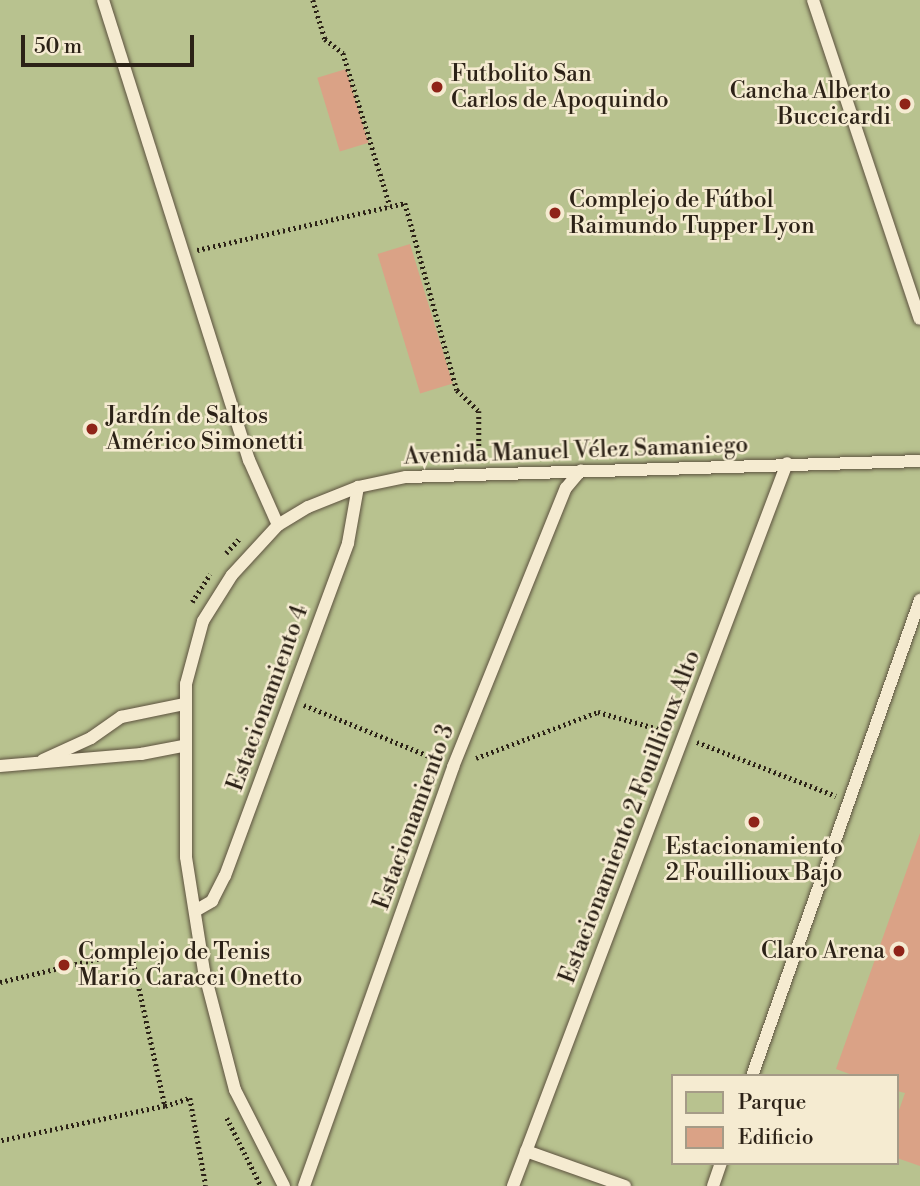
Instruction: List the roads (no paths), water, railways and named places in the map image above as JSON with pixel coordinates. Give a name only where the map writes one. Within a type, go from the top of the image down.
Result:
[{"type":"lane","points":[[103,0],[248,460],[278,525]]},
{"type":"lane","points":[[813,0],[920,319]]},
{"type":"lane","name":"Avenida Manuel Vélez Samaniego","points":[[284,1186],[235,1090],[204,971],[186,857],[184,704],[203,621],[232,575],[278,525],[308,507],[358,487],[405,477],[787,463],[920,461]]},
{"type":"lane","name":"Estacionamiento 2 Fouillioux Alto","points":[[513,1186],[787,463]]},
{"type":"lane","name":"Estacionamiento 3","points":[[304,1186],[453,767],[566,488],[580,470]]},
{"type":"lane","name":"Estacionamiento 4","points":[[195,911],[212,901],[220,890],[348,543],[358,487]]},
{"type":"lane","points":[[753,1074],[920,600]]},
{"type":"lane","points":[[30,765],[91,738],[121,717],[184,704]]},
{"type":"lane","points":[[0,766],[30,765],[183,746]]},
{"type":"lane","points":[[526,1151],[625,1186]]},
{"type":"lane","points":[[713,1186],[721,1165]]},
{"type":"place","name":"Futbolito San Carlos de Apoquindo","points":[[437,87]]},
{"type":"place","name":"Cancha Alberto Buccicardi","points":[[905,104]]},
{"type":"place","name":"Complejo de Fútbol Raimundo Tupper Lyon","points":[[555,213]]},
{"type":"place","name":"Jardín de Saltos Américo Simonetti","points":[[92,429]]},
{"type":"place","name":"Estacionamiento 2 Fouillioux Bajo","points":[[754,822]]},
{"type":"place","name":"Claro Arena","points":[[899,951]]},
{"type":"place","name":"Complejo de Tenis Mario Caracci Onetto","points":[[64,965]]}]
